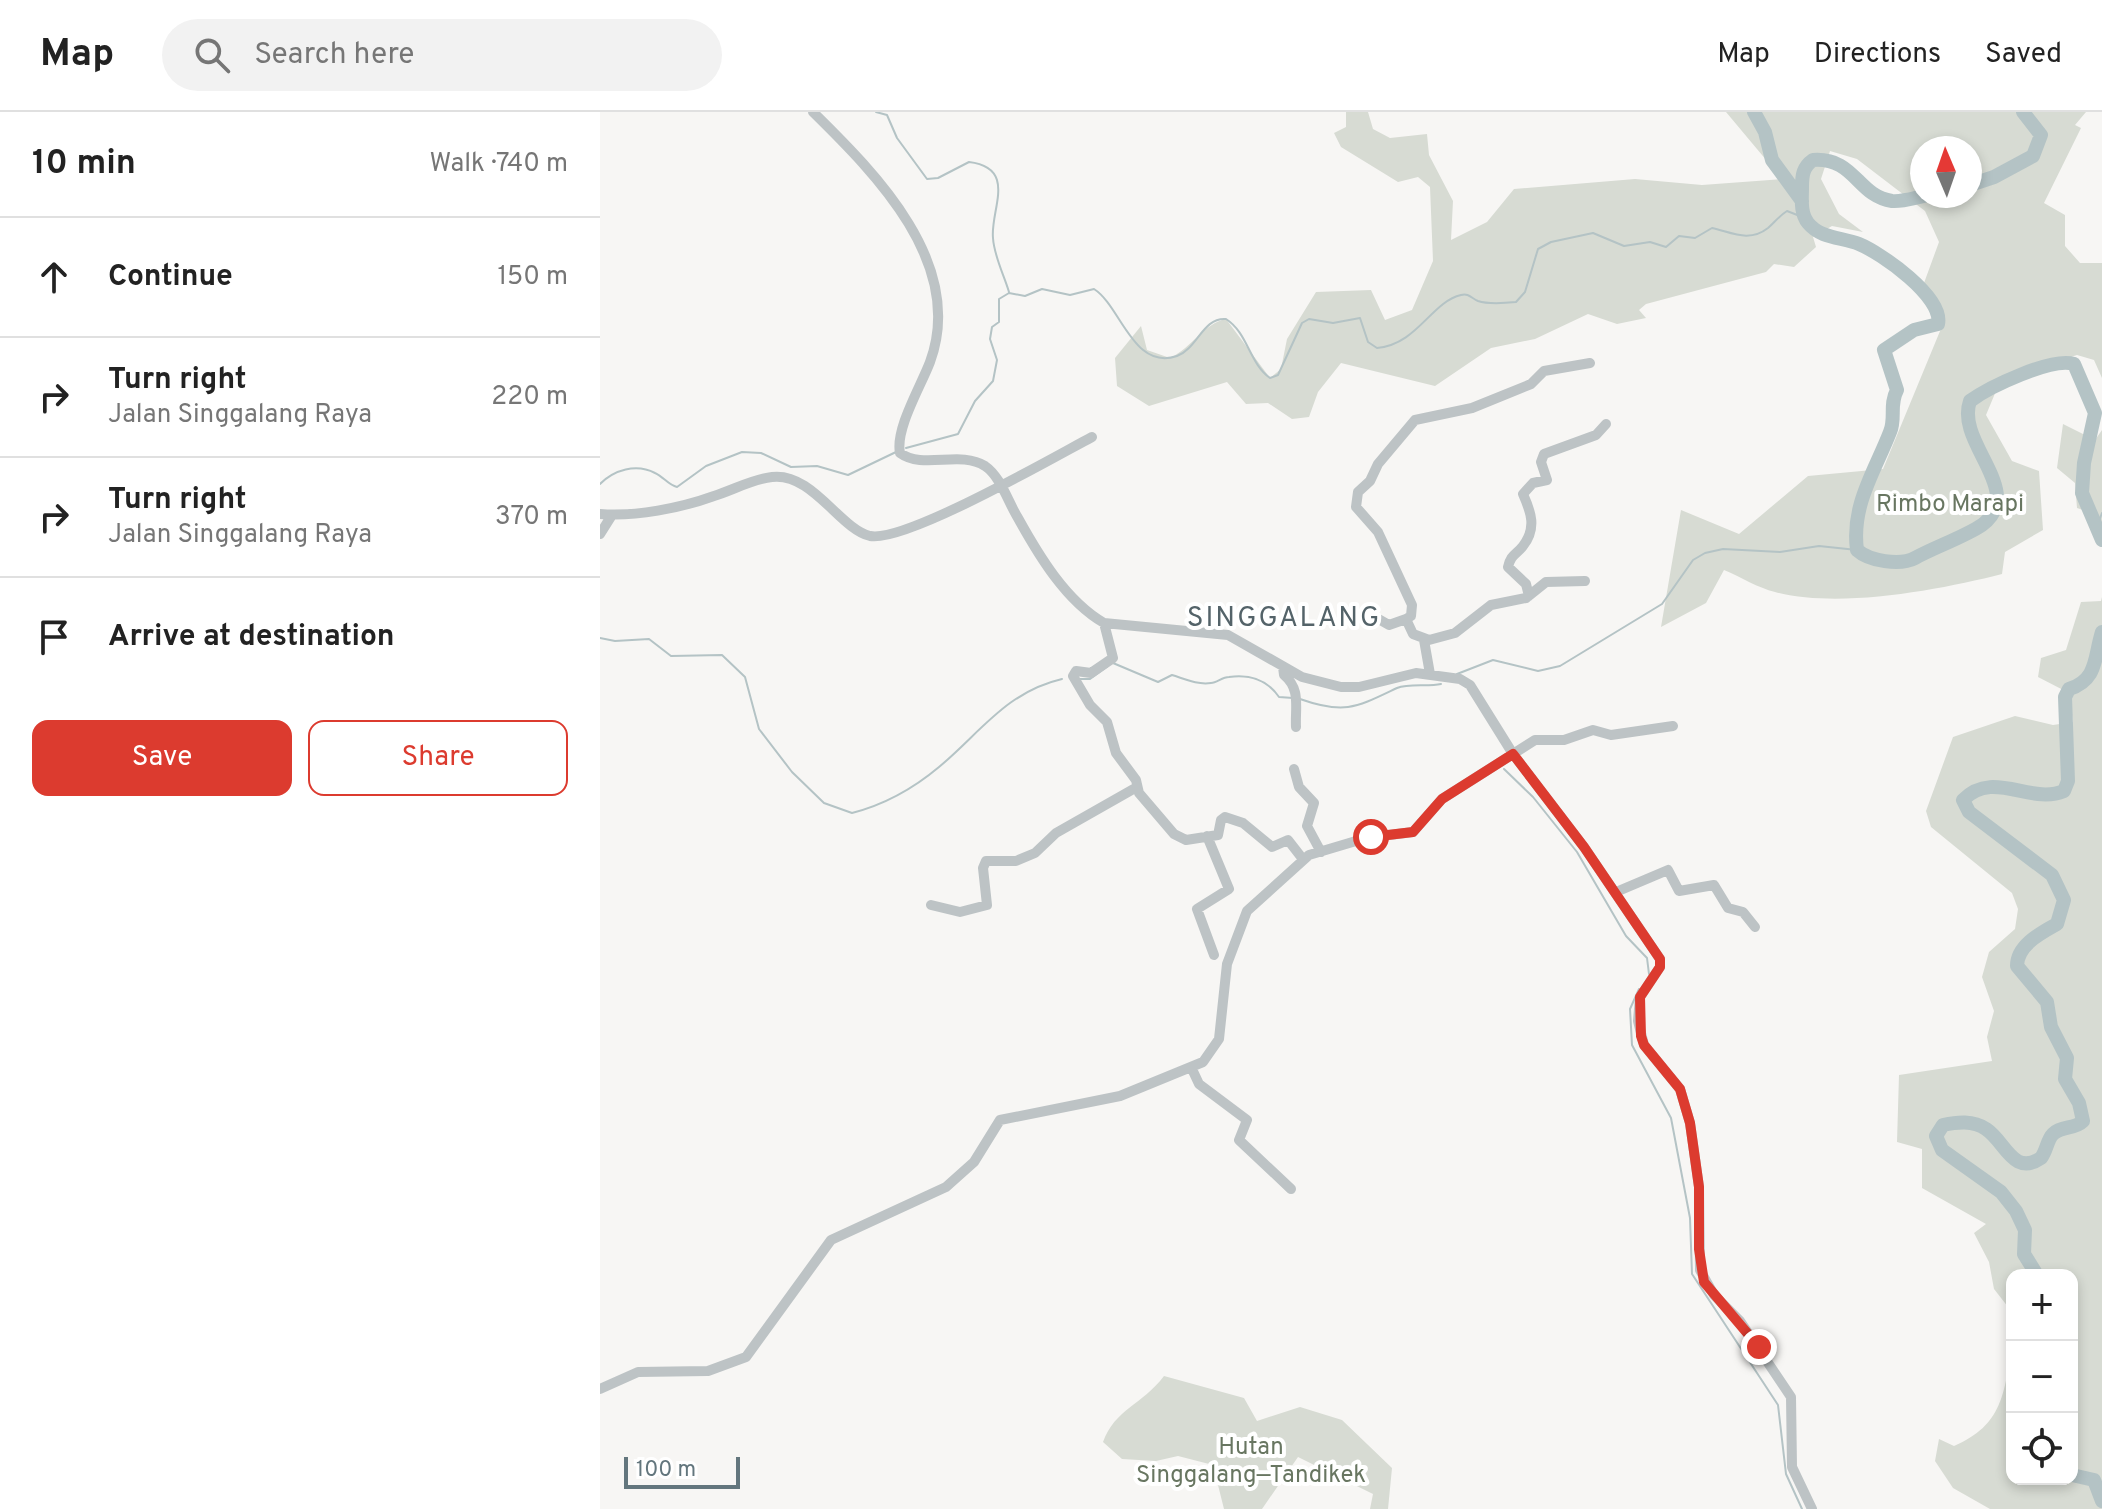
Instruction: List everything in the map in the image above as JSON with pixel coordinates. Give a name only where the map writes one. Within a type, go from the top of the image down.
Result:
[{"type":"street","points":[[813,112],[854,154],[902,212],[924,254],[933,283],[939,322],[937,343],[900,436],[900,453],[910,459],[974,462],[984,466],[1000,485],[1046,562],[1077,602],[1104,623],[1228,635],[1283,667],[1318,682],[1341,687],[1359,687],[1402,674],[1430,674],[1460,679],[1476,690],[1513,754],[1616,892],[1660,959],[1660,967],[1640,997],[1638,1021],[1644,1045],[1680,1089],[1690,1123],[1699,1187],[1700,1270],[1714,1295],[1740,1321],[1791,1397],[1792,1467],[1812,1509]]},
{"type":"street","points":[[1368,613],[1389,625],[1411,616],[1412,605],[1378,532],[1356,507],[1355,498],[1361,487],[1370,481],[1378,464],[1415,420],[1472,408],[1531,384],[1544,371],[1590,363]]},
{"type":"street","points":[[1529,596],[1526,584],[1508,567],[1511,555],[1523,547],[1531,528],[1532,512],[1524,492],[1533,483],[1547,480],[1541,462],[1544,454],[1596,435],[1606,424]]},
{"type":"street","points":[[600,514],[612,515],[697,501],[776,476],[802,485],[861,532],[880,536],[954,511],[1092,437]]},
{"type":"street","points":[[600,534],[612,515]]},
{"type":"street","points":[[1406,619],[1413,634],[1424,640],[1462,631],[1491,605],[1529,596],[1546,582],[1585,581]]},
{"type":"street","points":[[1104,623],[1113,658],[1091,673],[1076,671],[1073,676],[1090,705],[1107,722],[1116,753],[1136,780],[1137,787],[1174,834],[1184,840],[1218,835],[1221,820],[1225,817],[1243,823],[1271,847],[1288,840],[1302,858]]},
{"type":"street","points":[[1424,640],[1430,674]]},
{"type":"street","points":[[1283,667],[1284,675],[1294,683],[1298,702],[1296,727]]},
{"type":"street","points":[[600,1389],[638,1372],[708,1371],[746,1357],[831,1240],[946,1187],[974,1162],[1000,1120],[1120,1096],[1192,1069],[1210,1055],[1219,1039],[1227,964],[1244,916],[1302,858],[1371,837],[1413,832],[1442,799],[1538,739],[1564,740],[1593,730],[1611,735],[1673,726]]},
{"type":"street","points":[[1294,769],[1299,788],[1314,803],[1307,826],[1321,852]]},
{"type":"street","points":[[931,905],[960,912],[987,905],[985,863],[1016,861],[1035,853],[1056,833],[1137,787]]},
{"type":"street","points":[[1207,836],[1229,889],[1197,909],[1214,955]]},
{"type":"street","points":[[1616,892],[1668,870],[1679,891],[1714,885],[1728,908],[1743,912],[1755,927]]},
{"type":"street","points":[[1192,1069],[1199,1084],[1247,1120],[1239,1140],[1291,1189]]},
{"type":"green space","name":"Rimbo Marapi","points":[[1346,112],[1368,112],[1373,129],[1390,138],[1427,134],[1429,155],[1453,201],[1451,240],[1487,222],[1514,189],[1635,179],[1702,185],[1782,179],[1726,112],[2086,112],[2075,125],[2081,128],[2044,203],[2065,215],[2065,246],[2080,263],[2102,263],[2102,378],[2094,360],[2077,355],[2001,379],[1986,415],[2012,461],[2039,471],[2043,530],[2005,552],[2002,574],[1889,595],[1829,599],[1801,597],[1769,590],[1724,570],[1706,603],[1661,627],[1681,510],[1739,534],[1808,476],[1883,469],[1945,319],[1924,283],[1939,242],[1921,208],[1982,208],[1982,136],[1910,136],[1910,200],[1857,159],[1830,151],[1821,179],[1839,214],[1863,232],[1832,226],[1813,237],[1816,247],[1794,267],[1774,264],[1766,272],[1646,304],[1639,310],[1646,318],[1617,324],[1588,314],[1535,339],[1491,348],[1435,386],[1341,363],[1318,392],[1309,417],[1292,419],[1268,403],[1246,404],[1227,382],[1149,406],[1117,386],[1115,358],[1141,326],[1147,350],[1170,358],[1211,325],[1226,319],[1270,378],[1281,369],[1287,339],[1316,292],[1371,290],[1385,320],[1412,310],[1433,261],[1430,187],[1418,177],[1398,182],[1341,147],[1334,133],[1346,127]]},
{"type":"green space","name":"Rimbo Marapi","points":[[2063,424],[2095,440],[2102,430],[2102,524],[2098,515],[2077,508],[2075,483],[2057,468]]},
{"type":"green space","points":[[2102,597],[2102,1509],[1990,1509],[1953,1488],[1935,1461],[1939,1439],[1954,1446],[1970,1438],[1992,1418],[2006,1378],[2006,1485],[2078,1485],[2078,1269],[2006,1269],[2006,1304],[1994,1289],[1989,1262],[1974,1233],[1986,1224],[1922,1188],[1922,1149],[1897,1142],[1899,1075],[1992,1061],[1987,1037],[1994,1011],[1982,977],[1989,952],[2015,929],[2018,909],[2012,893],[1931,827],[1926,811],[1953,737],[2015,716],[2053,725],[2073,722],[2069,693],[2038,677],[2041,658],[2066,650],[2081,602],[2101,601]]},
{"type":"green space","name":"Hutan Singgalang—Tandikek","points":[[1164,1376],[1244,1398],[1257,1421],[1300,1407],[1342,1420],[1392,1468],[1388,1509],[1370,1509],[1373,1494],[1298,1457],[1262,1509],[1224,1509],[1213,1465],[1178,1456],[1156,1461],[1122,1459],[1103,1442],[1108,1431]]},
{"type":"waterway","points":[[876,112],[887,115],[897,138],[927,179],[938,178],[969,162],[993,172],[998,192],[994,245],[1009,292]]},
{"type":"waterway","points":[[1754,112],[1765,132],[1772,160],[1802,201]]},
{"type":"waterway","points":[[1982,181],[2033,156],[2041,135],[2023,112]]},
{"type":"waterway","points":[[1910,199],[1892,201],[1880,198],[1847,170],[1827,161],[1813,160],[1803,175],[1802,206],[1808,223],[1819,232],[1859,244],[1881,256],[1921,289],[1937,313],[1938,324],[1914,330],[1884,350],[1897,390],[1893,401],[1892,427],[1861,503],[1857,550],[1877,559],[1893,562],[1909,560],[1982,525],[1994,512],[1997,497],[1994,482],[1972,433],[1968,417],[1970,401],[2021,375],[2064,363],[2074,364],[2095,413],[2084,463],[2082,493],[2102,540]]},
{"type":"waterway","points":[[906,448],[958,434],[975,401],[993,381],[997,360],[990,339],[992,327],[999,322],[999,299],[1009,293],[1025,296],[1042,289],[1070,295],[1094,289],[1104,297],[1139,346],[1149,354],[1162,358],[1184,352],[1211,323],[1226,319],[1239,332],[1257,364],[1270,378],[1278,375],[1302,323],[1309,319],[1333,323],[1360,318],[1368,342],[1377,348],[1403,339],[1450,299],[1461,295],[1486,303],[1516,302],[1525,292],[1538,249],[1551,242],[1593,233],[1624,246],[1650,242],[1666,247],[1679,236],[1695,238],[1712,228],[1754,235],[1768,228],[1787,211],[1805,218]]},
{"type":"waterway","points":[[600,484],[612,475],[633,468],[655,473],[677,487],[706,466],[742,452],[761,453],[791,467],[817,466],[848,475],[896,452]]},
{"type":"waterway","points":[[2096,529],[2102,513]]},
{"type":"waterway","points":[[1457,674],[1493,660],[1538,671],[1560,666],[1662,604],[1693,560],[1705,553],[1723,549],[1780,552],[1819,546],[1857,550]]},
{"type":"waterway","points":[[2033,1269],[2024,1254],[2025,1230],[2016,1211],[2001,1192],[1942,1150],[1936,1136],[1943,1125],[1976,1124],[1993,1134],[2016,1160],[2031,1163],[2041,1158],[2053,1134],[2083,1121],[2079,1103],[2065,1079],[2067,1058],[2051,1027],[2047,1002],[2017,966],[2025,946],[2057,924],[2064,900],[2052,875],[1969,812],[1963,800],[1987,787],[2038,794],[2064,791],[2068,781],[2065,697],[2069,689],[2090,674],[2102,632]]},
{"type":"waterway","points":[[600,638],[615,641],[649,639],[671,656],[722,655],[745,677],[759,729],[792,772],[824,803],[852,813],[909,789],[939,767],[1009,704],[1025,693],[1062,679]]},
{"type":"waterway","points":[[1113,663],[1158,682],[1172,675],[1206,683],[1226,677],[1252,678],[1270,687],[1279,697],[1293,698]]},
{"type":"waterway","points":[[1079,679],[1090,679],[1108,666]]},
{"type":"waterway","points":[[1300,699],[1329,707],[1350,707],[1402,687],[1441,684]]},
{"type":"waterway","points":[[1504,769],[1533,797],[1577,852],[1626,936],[1647,958],[1649,974]]},
{"type":"waterway","points":[[1639,989],[1630,1009],[1632,1045],[1671,1118],[1690,1218],[1692,1274],[1778,1405],[1786,1474],[1802,1509]]},
{"type":"waterway","points":[[2078,1476],[2094,1480],[2102,1501]]},
{"type":"district","name":"SINGGALANG","points":[[1284,616]]},
{"type":"route","points":[[1371,837],[1402,836],[1413,832],[1438,802],[1513,754],[1540,788],[1616,892],[1660,959],[1660,967],[1640,997],[1638,1021],[1644,1045],[1680,1089],[1690,1123],[1699,1187],[1700,1270],[1704,1282],[1759,1347]]}]
